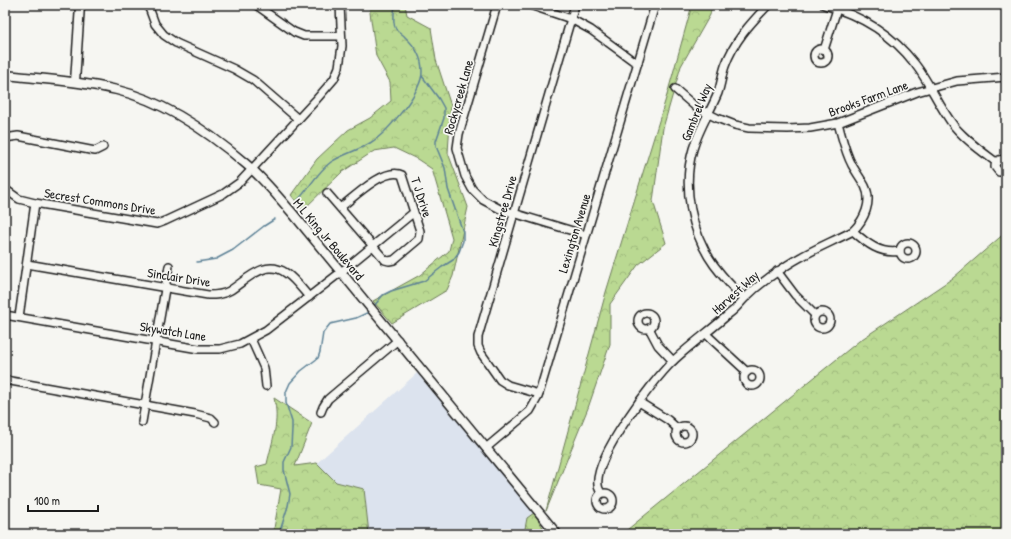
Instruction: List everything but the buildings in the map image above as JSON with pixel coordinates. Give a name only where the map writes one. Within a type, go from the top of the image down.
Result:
[{"type":"main road","points":[[75,82],[80,5]]},
{"type":"main road","name":"M L King Jr Boulevard","points":[[5,75],[75,82],[118,90],[140,98],[162,107],[206,133],[252,169],[272,190],[398,340],[557,534]]},
{"type":"street","points":[[148,5],[155,24],[164,35],[176,43],[227,66],[253,80],[298,119]]},
{"type":"street","points":[[256,5],[294,32],[304,36],[341,36]]},
{"type":"street","name":"Secrest Commons Drive","points":[[5,189],[19,199],[35,203],[157,224],[165,222],[223,194],[240,182],[334,79],[339,67],[342,46],[340,5]]},
{"type":"street","name":"Rockycreek Lane","points":[[497,5],[459,134],[457,148],[465,176],[472,189],[483,200],[500,209],[586,235]]},
{"type":"street","points":[[530,5],[571,19],[591,30],[638,63]]},
{"type":"street","name":"Kingstree Drive","points":[[539,394],[508,386],[500,380],[481,353],[478,346],[480,329],[575,5]]},
{"type":"street","name":"Lexington Avenue","points":[[486,448],[530,411],[539,394],[655,5]]},
{"type":"street","name":"Gambrel Way","points":[[744,298],[731,286],[713,265],[698,236],[692,217],[689,195],[689,173],[693,149],[718,91],[724,67],[734,44],[747,27],[768,5]]},
{"type":"street","points":[[824,5],[861,19],[888,36],[915,64],[953,125],[975,146],[996,162]]},
{"type":"street","points":[[824,50],[837,9]]},
{"type":"street","name":"Brooks Farm Lane","points":[[675,89],[697,108],[717,118],[749,128],[788,130],[838,123],[931,88],[957,81],[1006,77]]},
{"type":"street","name":"Harvest Way","points":[[601,493],[598,485],[599,475],[604,461],[626,419],[659,376],[673,362],[732,312],[744,298],[777,271],[853,231],[859,224],[865,214],[868,200],[866,188],[847,154],[838,123]]},
{"type":"street","points":[[5,138],[18,136],[95,151],[103,147]]},
{"type":"street","points":[[996,162],[1001,159],[1006,161]]},
{"type":"street","points":[[996,162],[995,167],[997,171],[1006,171]]},
{"type":"street","name":"T J Drive","points":[[327,193],[372,247],[385,260],[394,260],[419,239],[420,231],[402,175],[395,172],[371,183],[340,208]]},
{"type":"street","points":[[19,317],[35,203]]},
{"type":"street","name":"Skywatch Lane","points":[[5,315],[199,349],[220,349],[240,344],[266,330],[341,272],[413,213]]},
{"type":"street","points":[[853,231],[864,241],[879,250],[894,252],[900,251]]},
{"type":"street","name":"Sinclair Drive","points":[[27,264],[208,295],[219,295],[228,292],[255,272],[265,268],[272,268],[284,272],[292,278],[309,297]]},
{"type":"street","points":[[142,422],[169,266]]},
{"type":"street","points":[[777,271],[796,296],[815,315]]},
{"type":"street","points":[[649,328],[658,344],[673,362]]},
{"type":"street","points":[[706,334],[748,372]]},
{"type":"street","points":[[251,339],[264,368],[266,386]]},
{"type":"street","points":[[322,412],[323,406],[328,399],[398,340]]},
{"type":"street","points":[[5,380],[145,404],[212,418],[215,422]]},
{"type":"street","points":[[639,402],[668,420],[678,429]]},
{"type":"shaded area","points":[[417,373],[534,513],[527,518],[524,534],[369,534],[364,489],[336,482],[317,463]]},
{"type":"green space","points":[[369,5],[405,5],[407,15],[431,28],[436,60],[451,106],[448,153],[468,207],[453,276],[447,290],[392,323],[373,301],[420,275],[449,251],[452,238],[432,169],[417,159],[394,148],[374,151],[342,172],[303,210],[291,195],[317,159],[348,130],[370,118],[391,101],[390,82],[376,56]]},
{"type":"green space","points":[[692,5],[712,5],[710,15],[681,66],[663,128],[653,201],[666,243],[638,265],[610,304],[610,344],[588,408],[546,511],[606,292],[667,95]]},
{"type":"green space","points":[[1006,232],[1006,314],[1000,318],[1006,324],[1006,534],[622,534],[859,341],[953,278]]},
{"type":"green space","points":[[274,398],[312,423],[295,466],[317,463],[336,482],[364,489],[369,534],[273,534],[281,489],[259,485],[256,467],[267,464],[276,423],[276,407]]},
{"type":"green space","points":[[534,513],[547,534],[524,534],[527,518]]},
{"type":"waterway","points":[[297,201],[321,171],[331,162],[370,143],[385,131],[394,122],[417,89],[421,79],[421,61],[412,44],[395,27],[395,5]]},
{"type":"waterway","points":[[374,306],[383,295],[391,291],[424,281],[453,260],[459,252],[463,241],[463,232],[448,189],[445,168],[436,146],[436,141],[444,118],[444,108],[422,76]]},
{"type":"waterway","points":[[197,262],[216,259],[233,250],[275,219]]},
{"type":"waterway","points":[[279,534],[288,506],[290,494],[284,470],[284,462],[291,447],[292,429],[292,422],[286,403],[286,392],[290,383],[301,371],[318,358],[323,333],[330,324],[356,318],[369,312]]}]
